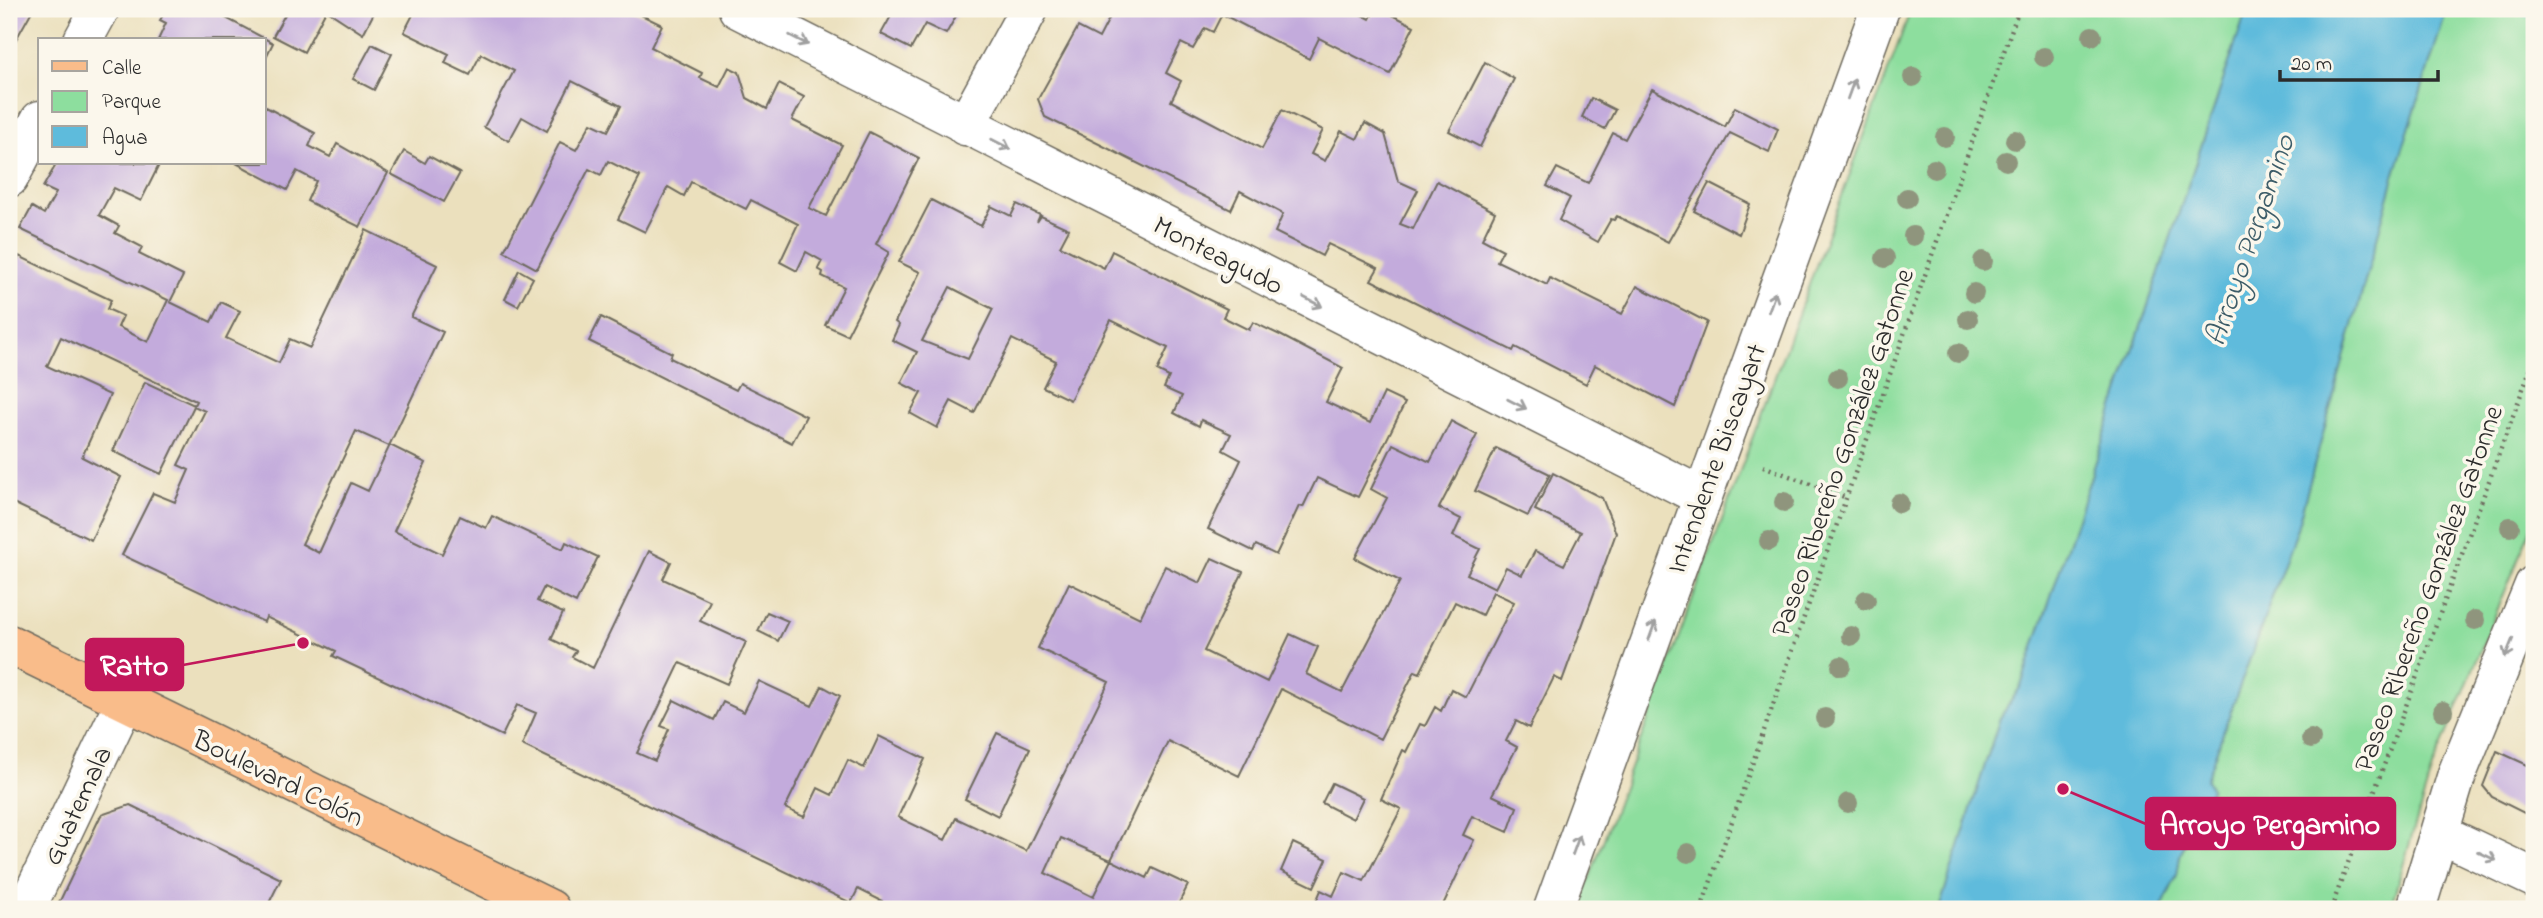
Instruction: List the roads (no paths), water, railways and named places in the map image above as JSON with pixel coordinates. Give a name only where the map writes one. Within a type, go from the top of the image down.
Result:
[{"type":"main road","name":"Boulevard Colón","points":[[9,644],[550,909]]},
{"type":"street","points":[[84,38],[100,9]]},
{"type":"street","name":"Monteagudo","points":[[738,9],[1701,496]]},
{"type":"street","points":[[965,126],[1029,9]]},
{"type":"street","name":"Intendente Biscayart","points":[[1553,909],[1701,496],[1881,9]]},
{"type":"street","points":[[9,178],[38,124]]},
{"type":"street","points":[[2416,909],[2441,834],[2457,774],[2534,585]]},
{"type":"street","name":"Guatemala","points":[[26,909],[125,701]]},
{"type":"street","points":[[2441,834],[2534,878]]},
{"type":"water","points":[[2247,9],[2447,9],[2395,173],[2297,528],[2206,780],[2211,789],[2199,821],[2191,827],[2180,856],[2177,875],[2161,909],[1939,909],[2000,718],[2021,686]]},
{"type":"waterway","points":[[2529,9],[2534,11]]},
{"type":"place","name":"Ratto","points":[[303,643]]},
{"type":"place","name":"Arroyo Pergamino","points":[[2063,789]]}]
